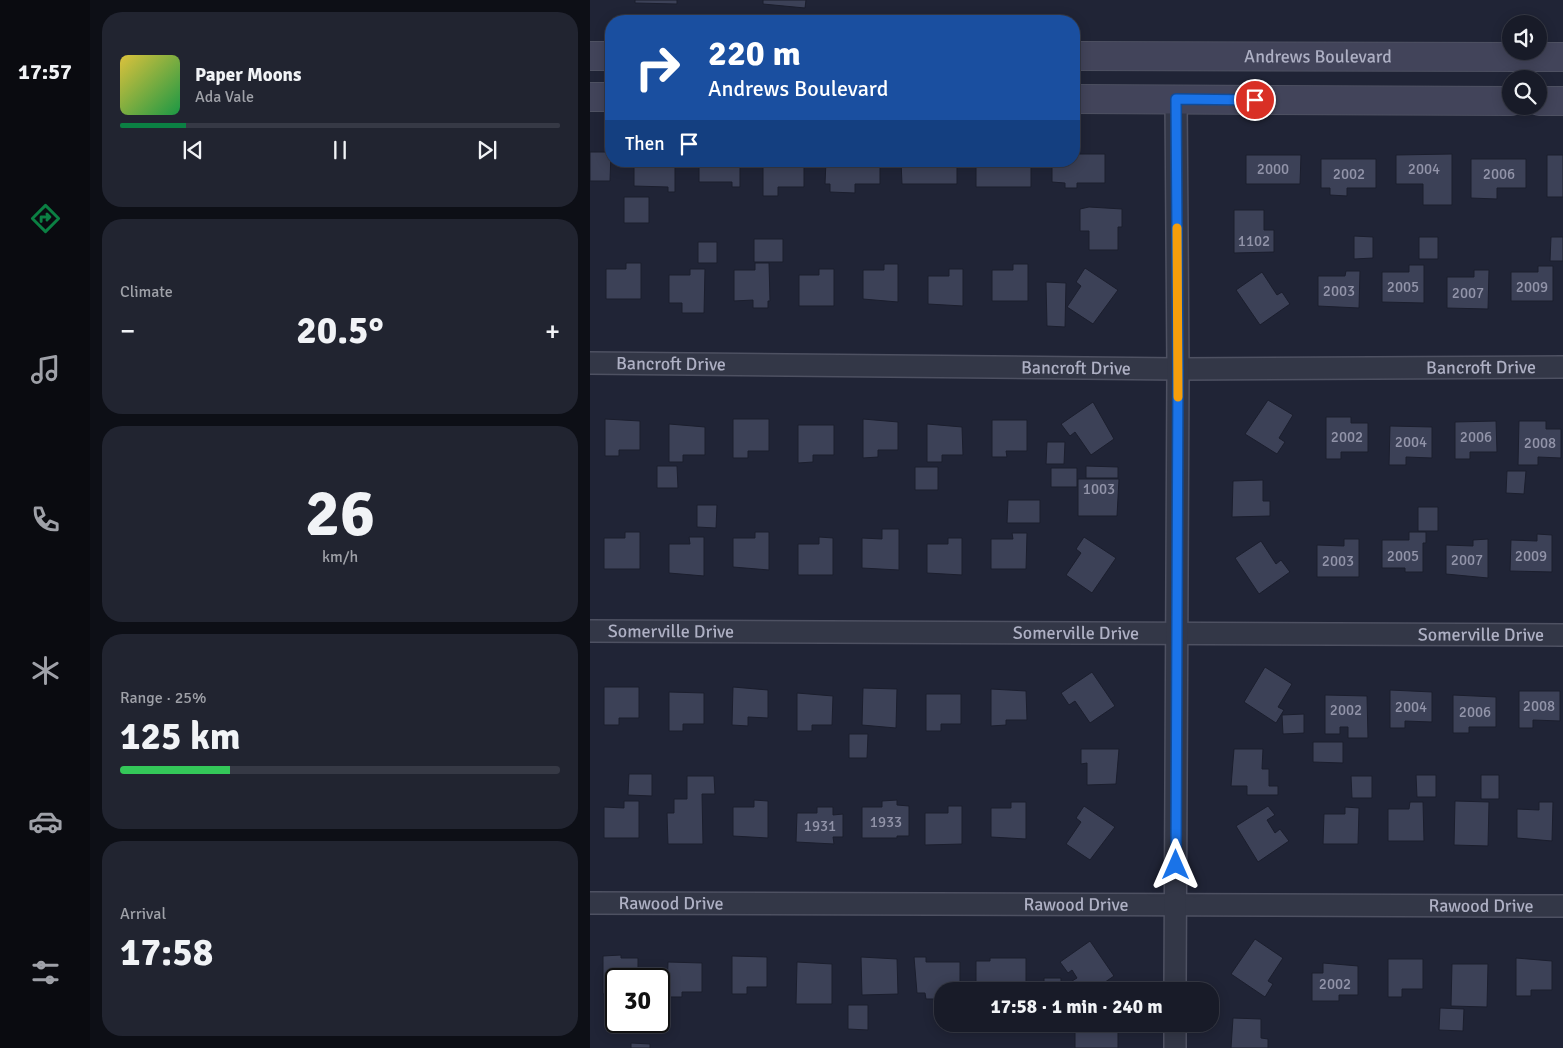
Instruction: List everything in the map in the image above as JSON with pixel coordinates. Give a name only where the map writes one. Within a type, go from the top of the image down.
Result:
[{"type":"street","points":[[590,56],[605,56]]},
{"type":"street","name":"Andrews Boulevard","points":[[1080,56],[1563,57]]},
{"type":"street","points":[[590,97],[605,97]]},
{"type":"street","points":[[1080,99],[1502,101]]},
{"type":"street","points":[[1175,982],[1178,369],[1176,99]]},
{"type":"street","points":[[1547,101],[1563,101]]},
{"type":"street","name":"Bancroft Drive","points":[[590,363],[1178,369],[1563,367]]},
{"type":"street","name":"Somerville Drive","points":[[590,631],[1563,635]]},
{"type":"street","name":"Rawood Drive","points":[[590,902],[1563,906]]},
{"type":"street","points":[[1175,1032],[1175,1048]]},
{"type":"building","points":[[635,0],[677,0],[677,4],[635,3]]},
{"type":"building","points":[[763,0],[806,0],[805,8],[763,4]]},
{"type":"building","points":[[590,152],[605,152],[605,167],[610,167],[610,181],[590,181]]},
{"type":"building","points":[[1080,154],[1105,154],[1105,183],[1077,183],[1077,188],[1065,188],[1065,183],[1052,182],[1052,167],[1080,167]]},
{"type":"building","points":[[1452,154],[1452,205],[1423,205],[1423,184],[1396,184],[1396,155]]},
{"type":"building","points":[[1246,155],[1301,155],[1300,184],[1246,184]]},
{"type":"building","points":[[1547,155],[1563,155],[1563,197],[1547,197]]},
{"type":"building","points":[[1321,159],[1376,159],[1376,188],[1347,188],[1347,196],[1330,195],[1330,188],[1321,188]]},
{"type":"building","points":[[1471,159],[1526,159],[1526,188],[1497,188],[1497,199],[1471,198]]},
{"type":"building","points":[[634,167],[675,167],[675,192],[668,192],[668,187],[634,186]]},
{"type":"building","points":[[699,167],[740,167],[740,187],[732,187],[732,182],[699,182]]},
{"type":"building","points":[[763,167],[804,167],[804,187],[778,187],[778,196],[763,196]]},
{"type":"building","points":[[826,167],[880,167],[880,184],[855,184],[855,193],[830,192],[830,184],[825,184]]},
{"type":"building","points":[[901,167],[957,167],[957,184],[902,184]]},
{"type":"building","points":[[976,167],[1031,167],[1031,187],[976,187]]},
{"type":"building","points":[[624,197],[649,197],[649,223],[624,223]]},
{"type":"building","points":[[1089,207],[1122,209],[1122,227],[1118,227],[1118,250],[1089,250],[1089,231],[1080,231],[1080,209]]},
{"type":"building","points":[[1234,210],[1264,210],[1264,230],[1274,230],[1274,252],[1234,253]]},
{"type":"building","points":[[1354,236],[1373,237],[1373,258],[1354,259]]},
{"type":"building","points":[[1419,237],[1438,237],[1438,259],[1419,259]]},
{"type":"building","points":[[1551,237],[1563,237],[1563,261],[1550,261]]},
{"type":"building","points":[[754,239],[783,239],[783,262],[754,262]]},
{"type":"building","points":[[698,242],[717,242],[717,263],[698,263]]},
{"type":"building","points":[[626,263],[641,263],[641,299],[606,299],[606,269],[626,269]]},
{"type":"building","points":[[755,263],[769,263],[770,301],[768,301],[768,308],[753,308],[753,300],[734,301],[734,270],[755,270]]},
{"type":"building","points":[[884,264],[898,264],[898,302],[863,299],[863,270],[884,270]]},
{"type":"building","points":[[1013,264],[1028,264],[1028,301],[992,301],[992,270],[1013,270]]},
{"type":"building","points":[[1409,265],[1424,265],[1424,303],[1382,302],[1382,272],[1409,272]]},
{"type":"building","points":[[1538,266],[1553,266],[1553,301],[1511,301],[1511,272],[1538,272]]},
{"type":"building","points":[[1085,268],[1118,290],[1093,324],[1067,307],[1081,286],[1076,282]]},
{"type":"building","points":[[690,269],[705,269],[704,313],[682,313],[682,303],[669,303],[669,275],[690,275]]},
{"type":"building","points":[[819,269],[834,269],[834,306],[799,306],[799,275],[819,275]]},
{"type":"building","points":[[949,269],[963,269],[963,306],[928,304],[928,276],[949,276]]},
{"type":"building","points":[[1474,270],[1489,270],[1488,309],[1447,308],[1447,277],[1474,277]]},
{"type":"building","points":[[1346,271],[1360,271],[1359,308],[1318,306],[1318,276],[1345,276]]},
{"type":"building","points":[[1262,272],[1277,295],[1282,292],[1290,304],[1260,325],[1236,290]]},
{"type":"building","points":[[1046,282],[1066,283],[1065,327],[1047,326]]},
{"type":"building","points":[[1268,400],[1293,415],[1279,438],[1285,442],[1277,454],[1245,434]]},
{"type":"building","points":[[1093,402],[1114,439],[1091,455],[1075,432],[1070,436],[1061,424]]},
{"type":"building","points":[[1326,417],[1351,417],[1351,423],[1368,423],[1368,452],[1341,452],[1341,459],[1326,459]]},
{"type":"building","points":[[605,419],[640,421],[640,450],[619,450],[619,456],[605,456]]},
{"type":"building","points":[[733,419],[769,419],[769,451],[748,451],[748,458],[733,458]]},
{"type":"building","points":[[863,419],[898,422],[898,450],[878,450],[878,457],[863,458]]},
{"type":"building","points":[[992,420],[1027,420],[1027,451],[1006,451],[1007,457],[992,457]]},
{"type":"building","points":[[1496,421],[1497,452],[1470,452],[1470,459],[1455,459],[1455,422]]},
{"type":"building","points":[[1519,421],[1546,421],[1546,429],[1561,429],[1561,458],[1538,457],[1538,465],[1518,465]]},
{"type":"building","points":[[669,424],[705,427],[705,455],[683,455],[683,462],[669,462]]},
{"type":"building","points":[[927,424],[962,427],[963,455],[942,455],[942,462],[927,462]]},
{"type":"building","points":[[798,425],[834,425],[834,455],[813,455],[813,462],[798,463]]},
{"type":"building","points":[[1390,426],[1432,427],[1432,458],[1406,457],[1406,465],[1389,465]]},
{"type":"building","points":[[1047,442],[1065,442],[1064,464],[1046,464]]},
{"type":"building","points":[[657,466],[677,466],[678,488],[657,488]]},
{"type":"building","points":[[1086,466],[1118,467],[1118,478],[1086,478]]},
{"type":"building","points":[[915,467],[938,467],[938,490],[915,490]]},
{"type":"building","points":[[1051,468],[1077,468],[1077,487],[1051,487]]},
{"type":"building","points":[[1507,471],[1526,471],[1524,494],[1506,493]]},
{"type":"building","points":[[1078,479],[1119,479],[1117,516],[1078,516]]},
{"type":"building","points":[[1263,480],[1263,501],[1270,501],[1270,516],[1232,517],[1233,481]]},
{"type":"building","points":[[1008,500],[1040,500],[1040,523],[1007,523]]},
{"type":"building","points":[[697,505],[717,505],[716,528],[697,527]]},
{"type":"building","points":[[1418,507],[1438,507],[1438,531],[1418,531]]},
{"type":"building","points":[[882,529],[899,529],[899,570],[862,568],[862,538],[882,539]]},
{"type":"building","points":[[625,532],[640,532],[640,569],[604,569],[604,538],[625,538]]},
{"type":"building","points":[[755,532],[769,532],[769,570],[733,567],[733,538],[755,538]]},
{"type":"building","points":[[1409,532],[1426,532],[1426,543],[1423,543],[1423,572],[1405,572],[1405,568],[1382,568],[1382,540],[1409,540]]},
{"type":"building","points":[[1012,533],[1027,533],[1026,569],[991,569],[991,539],[1013,539]]},
{"type":"building","points":[[1537,534],[1552,535],[1552,572],[1510,571],[1511,540],[1537,541]]},
{"type":"building","points":[[689,537],[704,537],[704,576],[669,573],[669,544],[690,544]]},
{"type":"building","points":[[819,537],[833,538],[833,575],[798,575],[798,544],[819,544]]},
{"type":"building","points":[[1084,537],[1116,558],[1092,593],[1066,575],[1081,553],[1076,549]]},
{"type":"building","points":[[948,538],[962,538],[962,575],[927,573],[927,544],[948,544]]},
{"type":"building","points":[[1344,539],[1359,539],[1359,577],[1317,577],[1317,545],[1344,546]]},
{"type":"building","points":[[1488,539],[1488,578],[1446,574],[1446,545],[1473,546],[1473,540]]},
{"type":"building","points":[[1261,541],[1276,564],[1281,560],[1290,572],[1259,594],[1235,558]]},
{"type":"building","points":[[1265,667],[1292,684],[1278,707],[1284,710],[1276,723],[1244,702]]},
{"type":"building","points":[[1092,672],[1115,706],[1090,723],[1075,701],[1069,705],[1061,693]]},
{"type":"building","points":[[604,687],[639,687],[639,718],[619,718],[619,725],[604,725]]},
{"type":"building","points":[[733,687],[768,690],[768,718],[748,717],[748,726],[732,725]]},
{"type":"building","points":[[863,688],[897,689],[896,728],[862,725]]},
{"type":"building","points":[[991,689],[1026,691],[1027,720],[1006,720],[1006,725],[991,726]]},
{"type":"building","points":[[1390,690],[1432,692],[1432,722],[1405,721],[1405,728],[1390,728]]},
{"type":"building","points":[[1519,691],[1560,691],[1560,721],[1533,720],[1533,728],[1519,728]]},
{"type":"building","points":[[669,692],[704,693],[704,724],[683,724],[683,731],[669,731]]},
{"type":"building","points":[[797,693],[833,696],[832,725],[812,725],[812,731],[797,731]]},
{"type":"building","points":[[926,694],[961,694],[961,724],[941,724],[941,731],[926,731]]},
{"type":"building","points":[[1325,695],[1367,696],[1368,738],[1348,738],[1348,727],[1340,727],[1340,734],[1325,734]]},
{"type":"building","points":[[1453,695],[1496,697],[1496,727],[1469,727],[1469,733],[1453,733]]},
{"type":"building","points":[[1304,714],[1304,733],[1283,734],[1282,715]]},
{"type":"building","points":[[849,734],[868,734],[867,758],[849,758]]},
{"type":"building","points":[[1313,742],[1343,742],[1343,763],[1313,762]]},
{"type":"building","points":[[1081,749],[1119,749],[1116,784],[1087,785],[1087,763],[1081,764]]},
{"type":"building","points":[[1234,749],[1263,749],[1262,769],[1269,769],[1269,786],[1278,786],[1278,795],[1247,795],[1247,786],[1231,786]]},
{"type":"building","points":[[629,774],[652,774],[652,796],[628,795]]},
{"type":"building","points":[[1416,775],[1436,775],[1436,797],[1417,797]]},
{"type":"building","points":[[1481,775],[1499,775],[1499,799],[1481,799]]},
{"type":"building","points":[[687,776],[714,776],[715,794],[702,794],[703,844],[668,844],[667,813],[674,813],[674,799],[687,799]]},
{"type":"building","points":[[1351,776],[1372,776],[1372,798],[1352,798]]},
{"type":"building","points":[[754,800],[768,801],[768,838],[733,836],[733,807],[754,807]]},
{"type":"building","points":[[897,800],[897,805],[909,806],[909,836],[862,838],[862,807],[882,807],[882,801]]},
{"type":"building","points":[[624,801],[639,801],[639,838],[604,838],[604,807],[624,808]]},
{"type":"building","points":[[1455,801],[1489,802],[1488,846],[1454,845]]},
{"type":"building","points":[[1011,802],[1026,802],[1026,839],[991,837],[991,808],[1011,808]]},
{"type":"building","points":[[1410,802],[1423,802],[1424,841],[1388,841],[1388,809],[1409,809]]},
{"type":"building","points":[[1539,802],[1553,802],[1552,841],[1517,838],[1517,809],[1539,810]]},
{"type":"building","points":[[948,806],[962,806],[962,844],[925,845],[925,813],[948,813]]},
{"type":"building","points":[[1084,806],[1115,827],[1090,860],[1066,844],[1081,822],[1076,818]]},
{"type":"building","points":[[1268,806],[1275,815],[1267,820],[1275,833],[1280,829],[1289,841],[1258,862],[1236,826]]},
{"type":"building","points":[[817,807],[833,807],[833,815],[843,814],[843,837],[833,837],[834,844],[796,842],[797,813],[817,813]]},
{"type":"building","points":[[1345,807],[1359,808],[1358,844],[1323,844],[1324,814],[1345,814]]},
{"type":"building","points":[[1255,939],[1283,958],[1268,981],[1273,984],[1265,997],[1231,974]]},
{"type":"building","points":[[1090,941],[1114,976],[1105,982],[1073,982],[1077,978],[1072,970],[1068,973],[1060,962]]},
{"type":"building","points":[[621,955],[621,958],[638,958],[638,968],[605,968],[605,994],[603,994],[603,956]]},
{"type":"building","points":[[732,956],[767,957],[767,987],[747,987],[747,994],[732,994]]},
{"type":"building","points":[[861,957],[897,959],[898,994],[862,995]]},
{"type":"building","points":[[914,957],[926,957],[926,962],[960,962],[960,982],[934,982],[934,999],[926,999],[925,993],[917,993]]},
{"type":"building","points":[[990,958],[1026,958],[1026,982],[976,982],[976,961],[990,961]]},
{"type":"building","points":[[1516,958],[1552,961],[1552,990],[1531,990],[1531,996],[1516,996]]},
{"type":"building","points":[[1388,959],[1423,959],[1423,989],[1402,989],[1402,997],[1388,997]]},
{"type":"building","points":[[668,962],[702,963],[702,992],[682,992],[682,997],[670,997],[670,968],[668,968]]},
{"type":"building","points":[[797,962],[832,964],[832,1004],[796,1004]]},
{"type":"building","points":[[1323,963],[1358,966],[1358,995],[1339,995],[1339,1001],[1312,1001],[1312,973],[1323,973]]},
{"type":"building","points":[[1452,964],[1488,964],[1487,1007],[1451,1006]]},
{"type":"building","points":[[1044,978],[1061,978],[1061,982],[1044,982]]},
{"type":"building","points":[[848,1005],[868,1005],[868,1030],[848,1029]]},
{"type":"building","points":[[1440,1008],[1464,1009],[1463,1031],[1439,1030]]},
{"type":"building","points":[[1233,1018],[1261,1019],[1261,1038],[1268,1039],[1268,1048],[1231,1048]]},
{"type":"building","points":[[1075,1032],[1118,1032],[1118,1048],[1075,1048]]},
{"type":"building","points":[[631,1043],[650,1044],[650,1048],[631,1048]]},
{"type":"slow traffic","points":[[1177,228],[1178,397]]},
{"type":"route","points":[[1176,865],[1178,369],[1176,99],[1255,100]]}]
